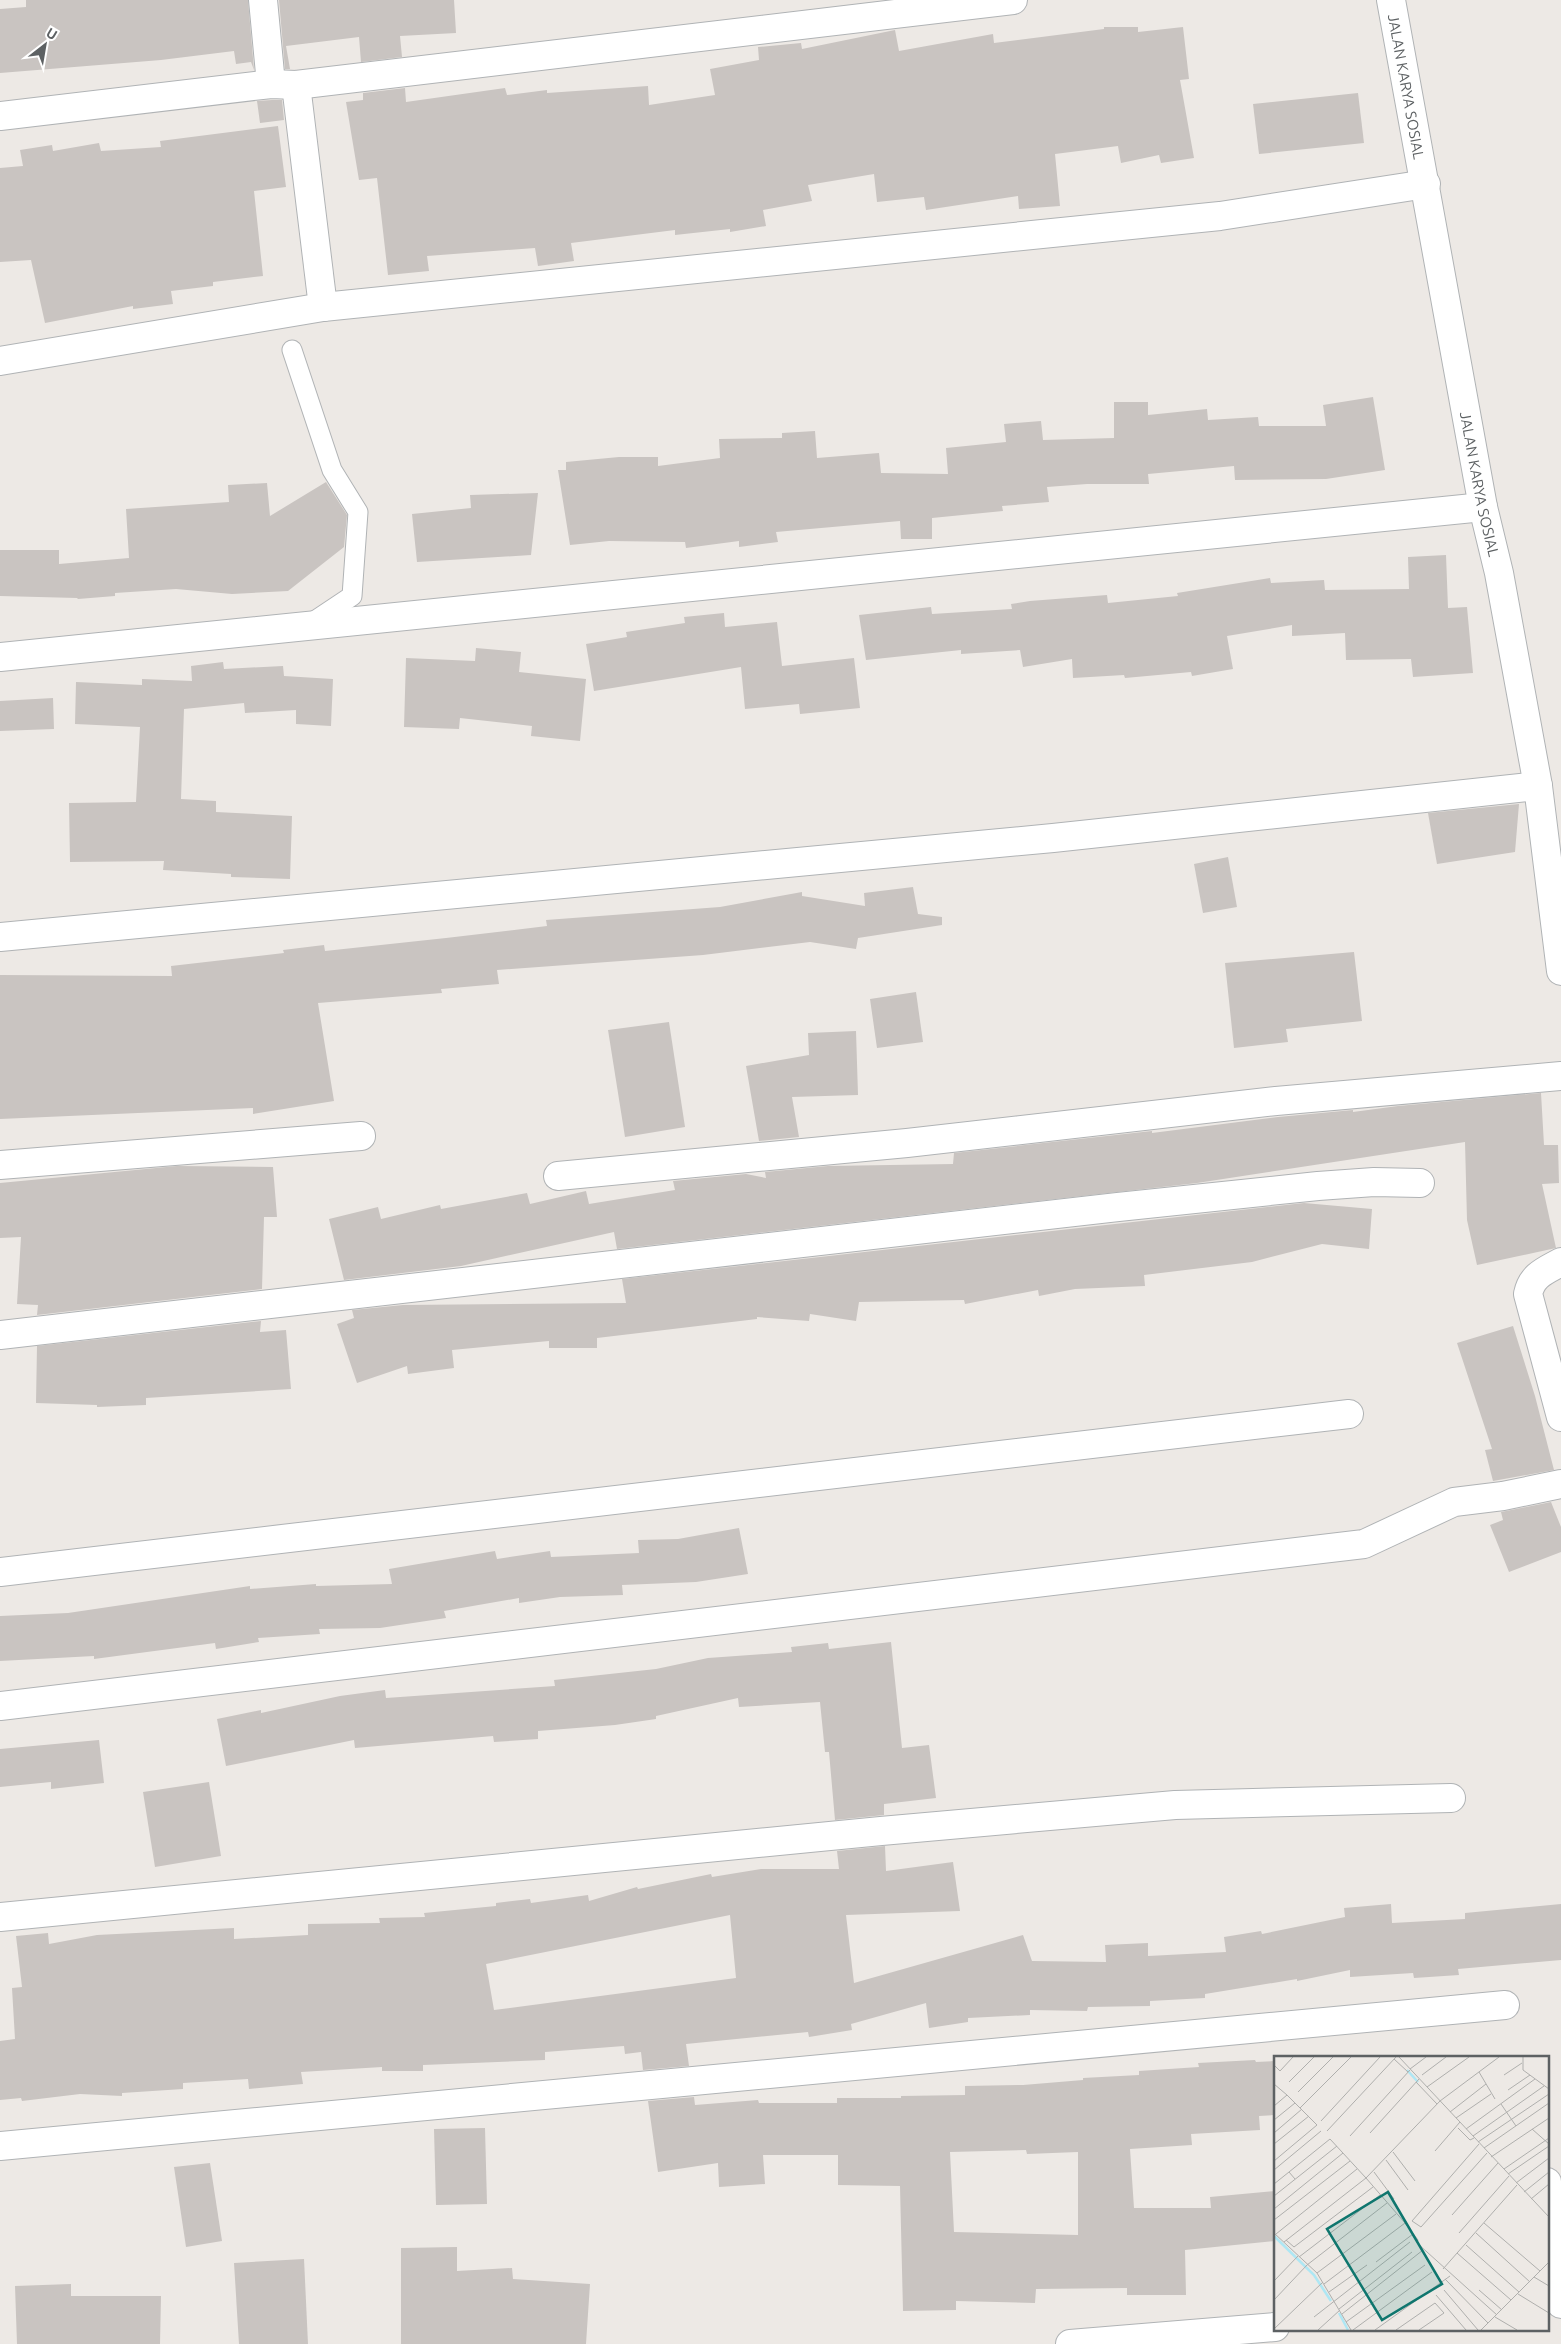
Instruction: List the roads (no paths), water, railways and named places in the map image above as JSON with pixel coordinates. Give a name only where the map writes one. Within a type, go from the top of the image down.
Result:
[{"type":"street","points":[[263,0],[284,84],[322,307]]},
{"type":"street","points":[[0,116],[1013,0]]},
{"type":"street","name":"JALAN KARYA SOSIAL","points":[[1391,0],[1426,184],[1483,507],[1499,573],[1538,786],[1561,971]]},
{"type":"street","points":[[0,361],[322,307],[1220,216],[1426,184]]},
{"type":"street","points":[[0,657],[1483,507]]},
{"type":"street","points":[[0,938],[1053,838],[1538,786]]},
{"type":"street","points":[[558,1176],[907,1143],[1276,1101],[1561,1076]]},
{"type":"street","points":[[0,1165],[362,1136]]},
{"type":"street","points":[[0,1335],[1118,1207],[1318,1186],[1374,1182],[1420,1183]]},
{"type":"street","points":[[1561,1262],[1538,1274],[1530,1283],[1528,1294],[1561,1417]]},
{"type":"street","points":[[0,1572],[1349,1414]]},
{"type":"street","points":[[0,1706],[1364,1544],[1454,1502],[1503,1496],[1561,1484]]},
{"type":"street","points":[[0,1917],[861,1833],[1175,1805],[1451,1798]]},
{"type":"street","points":[[0,2146],[1505,2005]]},
{"type":"street","points":[[1548,2191],[1561,2304],[1548,2305]]},
{"type":"street","points":[[1070,2344],[1274,2327]]},
{"type":"lane","points":[[292,350],[332,470],[358,512],[352,596],[307,626]]}]
